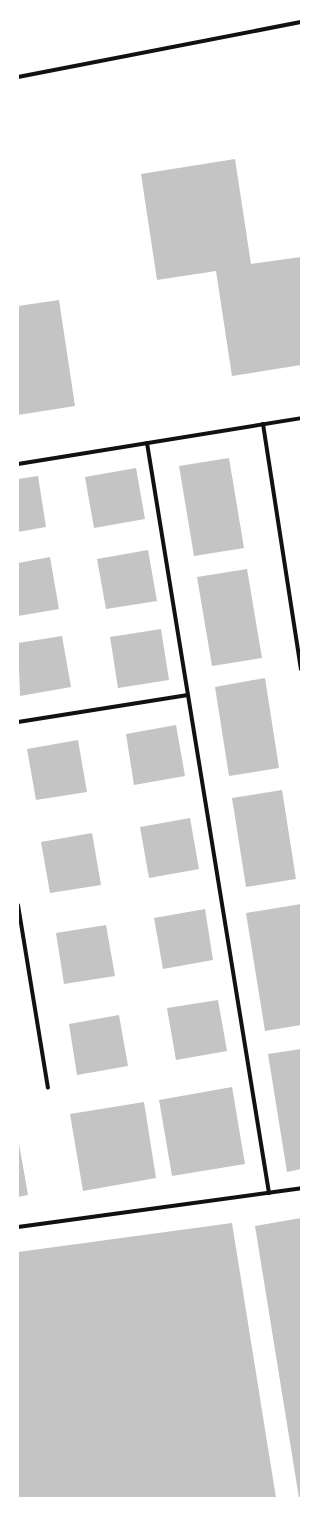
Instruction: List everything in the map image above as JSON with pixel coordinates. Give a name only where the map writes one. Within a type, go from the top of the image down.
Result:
[{"type":"street","points":[[18,77],[301,22]]},
{"type":"street","points":[[18,464],[301,418]]},
{"type":"street","points":[[263,424],[301,669]]},
{"type":"street","points":[[147,443],[269,1193]]},
{"type":"street","points":[[18,722],[188,695]]},
{"type":"street","points":[[18,906],[48,1088]]},
{"type":"street","points":[[18,1227],[301,1188]]},
{"type":"building","points":[[235,159],[251,264],[301,257],[301,365],[232,376],[216,271],[157,280],[141,174]]},
{"type":"building","points":[[59,300],[75,406],[18,415],[18,306]]},
{"type":"building","points":[[229,458],[244,548],[194,556],[179,466]]},
{"type":"building","points":[[136,468],[145,519],[94,528],[85,477]]},
{"type":"building","points":[[38,476],[46,527],[18,532],[18,479]]},
{"type":"building","points":[[148,550],[157,601],[106,609],[97,559]]},
{"type":"building","points":[[50,557],[59,609],[18,616],[18,563]]},
{"type":"building","points":[[247,569],[262,658],[212,666],[197,577]]},
{"type":"building","points":[[161,629],[169,680],[118,688],[110,637]]},
{"type":"building","points":[[62,636],[71,687],[20,696],[18,643]]},
{"type":"building","points":[[265,678],[279,768],[229,776],[215,687]]},
{"type":"building","points":[[176,725],[185,776],[134,785],[126,734]]},
{"type":"building","points":[[78,740],[87,792],[36,800],[27,749]]},
{"type":"building","points":[[282,790],[296,879],[246,887],[232,798]]},
{"type":"building","points":[[190,818],[199,869],[149,878],[140,827]]},
{"type":"building","points":[[92,833],[101,885],[50,893],[41,842]]},
{"type":"building","points":[[301,904],[301,1025],[265,1031],[246,913]]},
{"type":"building","points":[[205,909],[213,960],[163,969],[154,918]]},
{"type":"building","points":[[106,925],[115,976],[64,984],[56,933]]},
{"type":"building","points":[[218,1000],[227,1051],[176,1060],[167,1008]]},
{"type":"building","points":[[119,1015],[128,1066],[77,1075],[69,1024]]},
{"type":"building","points":[[301,1049],[301,1169],[287,1172],[268,1054]]},
{"type":"building","points":[[232,1087],[245,1164],[172,1176],[159,1100]]},
{"type":"building","points":[[144,1102],[156,1178],[83,1191],[70,1114]]},
{"type":"building","points":[[18,1138],[28,1195],[18,1197]]},
{"type":"building","points":[[301,1218],[301,1498],[299,1498],[255,1226]]},
{"type":"building","points":[[232,1223],[276,1498],[18,1498],[18,1252]]}]
